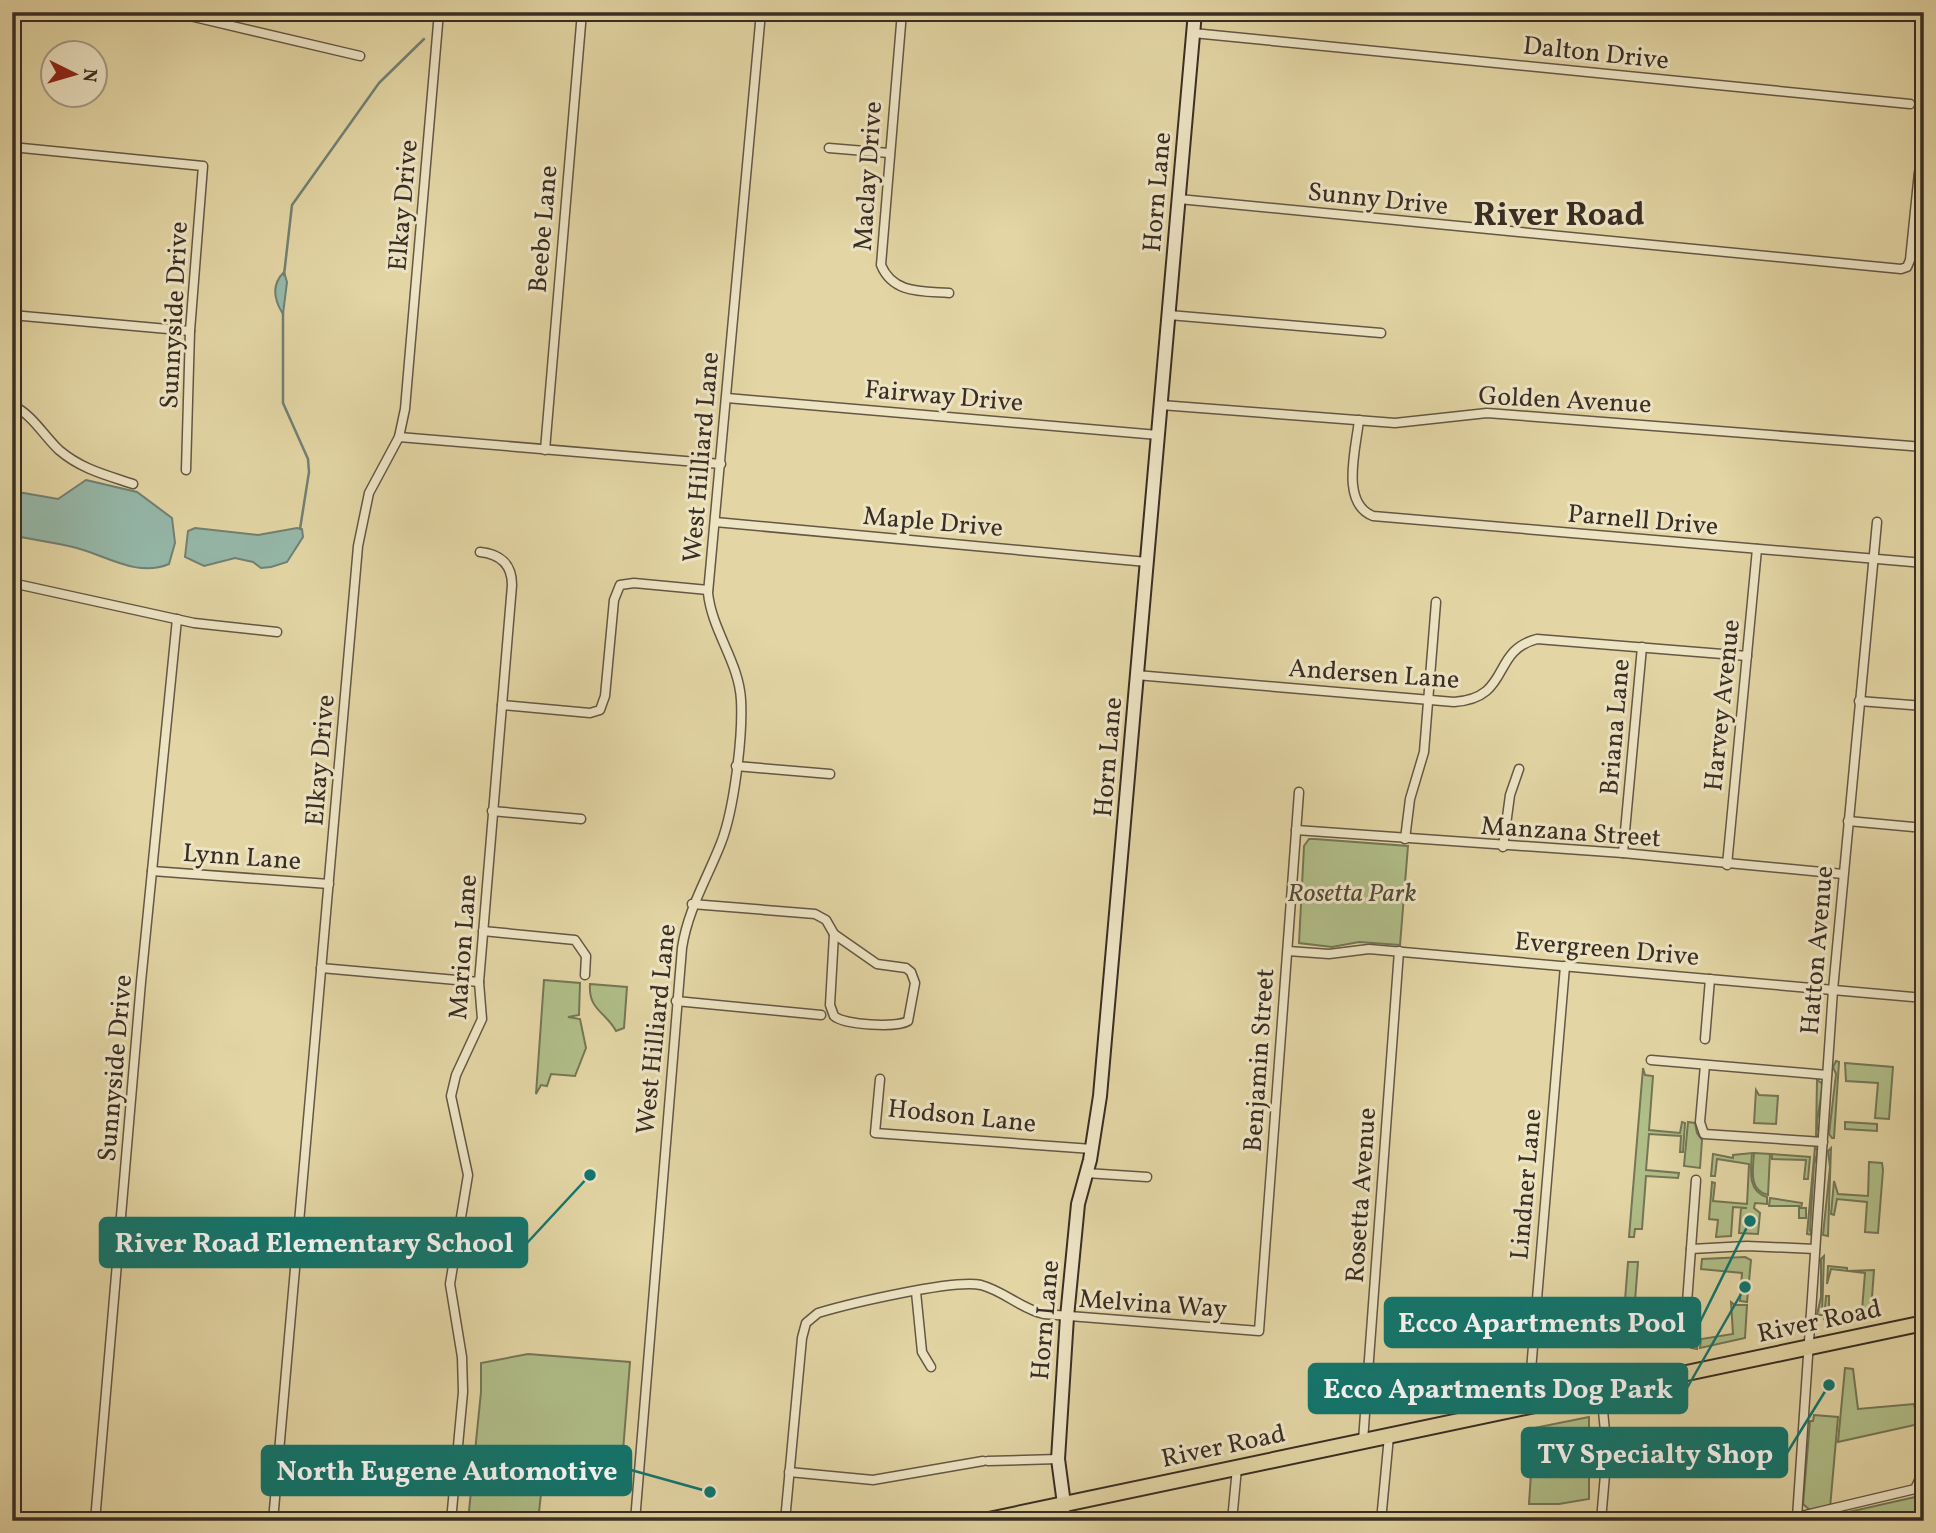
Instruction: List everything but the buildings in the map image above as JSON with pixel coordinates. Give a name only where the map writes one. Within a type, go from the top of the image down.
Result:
[{"type":"main road","name":"River Road","points":[[985,1521],[1924,1323]]},
{"type":"street","points":[[173,12],[195,15],[360,56]]},
{"type":"street","name":"Elkay Drive","points":[[273,1521],[360,530],[369,493],[399,437],[405,409],[439,12]]},
{"type":"street","name":"Beebe Lane","points":[[545,450],[582,12]]},
{"type":"street","name":"West Hilliard Lane","points":[[635,1521],[676,1001],[685,930],[692,904],[722,839],[736,766],[741,713],[740,691],[733,665],[712,614],[708,590],[761,12]]},
{"type":"street","name":"Maclay Drive","points":[[902,12],[880,256],[884,271],[903,288],[949,293]]},
{"type":"street","name":"Horn Lane","points":[[1064,1504],[1058,1458],[1067,1317],[1078,1204],[1092,1149],[1102,1074],[1195,12]]},
{"type":"street","name":"Dalton Drive","points":[[1194,33],[1910,104]]},
{"type":"street","name":"Sunnyside Drive","points":[[12,147],[200,163],[204,168],[190,331],[186,470]]},
{"type":"street","points":[[829,148],[889,153]]},
{"type":"street","points":[[1919,172],[1919,210]]},
{"type":"street","name":"Sunny Drive","points":[[1179,199],[1901,269],[1907,267],[1919,210]]},
{"type":"street","points":[[12,315],[190,331]]},
{"type":"street","points":[[1169,315],[1381,333]]},
{"type":"street","name":"Fairway Drive","points":[[727,398],[1158,435]]},
{"type":"street","points":[[12,405],[26,414],[49,440],[80,466],[133,484]]},
{"type":"street","name":"Golden Avenue","points":[[1161,405],[1359,421],[1410,422],[1488,413],[1924,447]]},
{"type":"street","name":"Parnell Drive","points":[[1359,421],[1353,486],[1355,499],[1361,510],[1387,518],[1924,563]]},
{"type":"street","points":[[399,437],[721,464]]},
{"type":"street","name":"Maple Drive","points":[[715,522],[1147,562]]},
{"type":"street","name":"Hatton Avenue","points":[[1797,1517],[1811,1347],[1833,990],[1877,522]]},
{"type":"street","name":"Harvey Avenue","points":[[1727,865],[1757,549]]},
{"type":"street","name":"Marion Lane","points":[[452,1521],[463,1392],[462,1357],[450,1284],[468,1175],[451,1096],[456,1075],[481,1019],[479,982],[512,578],[502,559],[480,552]]},
{"type":"street","points":[[502,705],[602,713],[614,600],[622,585],[619,575]]},
{"type":"street","points":[[12,583],[177,619],[277,632]]},
{"type":"street","points":[[622,585],[708,590]]},
{"type":"street","points":[[1405,839],[1410,799],[1422,765],[1436,603]]},
{"type":"street","name":"Sunnyside Drive","points":[[95,1521],[152,870],[177,619]]},
{"type":"street","name":"Andersen Lane","points":[[1136,675],[1454,702],[1477,699],[1492,688],[1507,658],[1526,642],[1537,639],[1747,656]]},
{"type":"street","name":"Briana Lane","points":[[1623,853],[1643,646]]},
{"type":"street","points":[[1859,701],[1924,706]]},
{"type":"street","points":[[736,766],[830,774]]},
{"type":"street","points":[[1503,847],[1510,795],[1519,769]]},
{"type":"street","name":"Benjamin Street","points":[[1259,1332],[1299,792]]},
{"type":"street","points":[[492,811],[581,819]]},
{"type":"street","points":[[1848,821],[1924,828]]},
{"type":"street","name":"Manzana Street","points":[[1296,830],[1503,847],[1623,853],[1843,874]]},
{"type":"street","name":"Lynn Lane","points":[[152,870],[329,884]]},
{"type":"street","points":[[692,904],[815,914],[826,920],[834,934],[877,964],[911,971],[915,983],[908,1021],[899,1025],[847,1022],[834,1016],[830,1005],[834,934]]},
{"type":"street","points":[[483,931],[575,940],[586,956],[585,975]]},
{"type":"street","name":"Evergreen Drive","points":[[1288,951],[1324,954],[1360,948],[1924,998]]},
{"type":"street","name":"Rosetta Avenue","points":[[1363,1441],[1399,951]]},
{"type":"street","name":"Lindner Lane","points":[[1528,1406],[1565,966]]},
{"type":"street","points":[[321,968],[479,982]]},
{"type":"street","points":[[1704,1038],[1710,979]]},
{"type":"street","points":[[676,1001],[821,1015]]},
{"type":"street","points":[[1651,1060],[1827,1075]]},
{"type":"street","points":[[1705,1065],[1700,1122],[1704,1134],[1823,1142]]},
{"type":"street","name":"Hodson Lane","points":[[880,1079],[875,1133],[1092,1149]]},
{"type":"street","points":[[1086,1173],[1147,1177]]},
{"type":"street","points":[[1686,1303],[1696,1180]]},
{"type":"street","points":[[1691,1249],[1747,1246],[1815,1250]]},
{"type":"street","name":"Melvina Way","points":[[789,1472],[802,1338],[806,1323],[825,1311],[955,1284],[974,1284],[993,1289],[1034,1312],[1259,1332]]},
{"type":"street","points":[[916,1292],[922,1352],[931,1367]]},
{"type":"street","points":[[1601,1391],[1607,1451],[1601,1521]]},
{"type":"street","points":[[1783,1521],[1915,1489],[1921,1476],[1924,1423]]},
{"type":"street","points":[[1381,1521],[1388,1436]]},
{"type":"street","points":[[785,1521],[789,1472],[873,1480],[985,1461],[1058,1458]]},
{"type":"street","points":[[1232,1521],[1237,1468]]},
{"type":"street","points":[[1064,1504],[1066,1521]]},
{"type":"green space","points":[[1924,67],[1924,164],[1915,163]]},
{"type":"green space","name":"Rosetta Park","points":[[1309,839],[1408,846],[1400,945],[1359,942],[1332,947],[1299,943],[1304,846]]},
{"type":"green space","points":[[544,980],[580,983],[579,1015],[568,1017],[580,1019],[586,1048],[575,1076],[551,1074],[547,1086],[541,1085],[536,1094]]},
{"type":"green space","points":[[590,984],[627,987],[624,1028],[616,1031],[595,1005]]},
{"type":"green space","points":[[1836,1061],[1839,1062],[1832,1138],[1829,1134],[1836,1074],[1833,1067]]},
{"type":"green space","points":[[1845,1063],[1893,1067],[1889,1119],[1875,1118],[1878,1083],[1846,1081]]},
{"type":"green space","points":[[1643,1068],[1645,1075],[1653,1076],[1649,1130],[1680,1133],[1682,1122],[1685,1123],[1683,1152],[1680,1152],[1681,1136],[1649,1134],[1646,1170],[1679,1173],[1678,1178],[1646,1176],[1642,1229],[1635,1229],[1634,1237],[1629,1237]]},
{"type":"green space","points":[[1817,1080],[1823,1084],[1817,1122],[1819,1134],[1816,1137]]},
{"type":"green space","points":[[1756,1090],[1759,1095],[1778,1096],[1776,1124],[1754,1123]]},
{"type":"green space","points":[[1688,1122],[1695,1123],[1702,1140],[1700,1168],[1684,1166]]},
{"type":"green space","points":[[1845,1122],[1877,1124],[1877,1131],[1845,1129]]},
{"type":"green space","points":[[1815,1147],[1818,1151],[1814,1165],[1810,1230],[1812,1235],[1807,1234]]},
{"type":"green space","points":[[1831,1148],[1828,1236],[1823,1235],[1830,1167],[1828,1151]]},
{"type":"green space","points":[[1752,1153],[1753,1185],[1767,1197],[1767,1204],[1755,1203],[1754,1208],[1760,1213],[1758,1234],[1739,1233],[1741,1208],[1747,1208],[1733,1207],[1731,1236],[1716,1237],[1718,1220],[1709,1219],[1712,1182],[1715,1183],[1713,1201],[1747,1204],[1749,1164],[1717,1159],[1715,1176],[1711,1176],[1713,1154],[1733,1158],[1733,1155]]},
{"type":"green space","points":[[1754,1153],[1770,1154],[1768,1195],[1757,1189],[1753,1178]]},
{"type":"green space","points":[[1772,1154],[1810,1157],[1808,1179],[1804,1179],[1806,1160],[1772,1159]]},
{"type":"green space","points":[[1869,1162],[1882,1163],[1883,1170],[1878,1233],[1865,1232],[1867,1202],[1837,1199],[1834,1215],[1831,1214],[1834,1181],[1838,1194],[1868,1196]]},
{"type":"green space","points":[[1770,1198],[1802,1203],[1801,1208],[1806,1208],[1806,1218],[1799,1218],[1799,1206],[1769,1206]]},
{"type":"green space","points":[[1824,1256],[1822,1315],[1817,1315],[1821,1297],[1821,1259]]},
{"type":"green space","points":[[1745,1257],[1751,1260],[1747,1302],[1740,1301],[1742,1273],[1701,1269],[1702,1259]]},
{"type":"green space","points":[[1628,1262],[1638,1262],[1634,1314],[1624,1313]]},
{"type":"green space","points":[[1828,1266],[1847,1268],[1847,1271],[1831,1269],[1827,1284]]},
{"type":"green space","points":[[1874,1270],[1871,1311],[1862,1310],[1865,1273],[1848,1271]]},
{"type":"green space","points":[[1826,1296],[1829,1296],[1829,1312],[1857,1315],[1838,1319],[1827,1315],[1824,1320]]},
{"type":"green space","points":[[1731,1302],[1735,1305],[1747,1305],[1745,1338],[1700,1348],[1701,1339],[1733,1334]]},
{"type":"green space","points":[[1667,1303],[1695,1305],[1699,1329],[1697,1349],[1691,1348],[1694,1319],[1666,1314]]},
{"type":"green space","points":[[528,1354],[630,1362],[622,1464],[545,1458],[538,1521],[468,1521],[481,1392],[481,1363]]},
{"type":"green space","points":[[1845,1368],[1853,1369],[1858,1409],[1914,1404],[1919,1424],[1838,1442]]},
{"type":"green space","points":[[1814,1415],[1838,1417],[1830,1508],[1811,1511],[1803,1504],[1810,1421],[1813,1421]]},
{"type":"green space","points":[[1589,1417],[1589,1499],[1559,1504],[1529,1504],[1534,1428]]},
{"type":"green space","points":[[1924,1495],[1924,1521],[1825,1521],[1826,1517]]},
{"type":"shaded area","points":[[284,272],[287,282],[283,314],[275,293],[277,282]]},
{"type":"shaded area","points":[[86,480],[137,492],[172,518],[175,543],[169,564],[157,568],[132,567],[85,550],[12,535],[12,491],[58,499]]},
{"type":"shaded area","points":[[195,528],[258,535],[297,528],[302,529],[303,537],[287,562],[271,567],[261,568],[253,562],[235,558],[204,566],[185,557],[188,531]]},
{"type":"waterway","points":[[284,275],[292,205],[379,83],[424,39]]},
{"type":"waterway","points":[[283,313],[283,403],[308,459],[309,472],[300,529]]},
{"type":"place","name":"River Road Elementary School","points":[[590,1175]]},
{"type":"place","name":"Ecco Apartments Pool","points":[[1750,1221]]},
{"type":"place","name":"Ecco Apartments Dog Park","points":[[1745,1287]]},
{"type":"place","name":"TV Specialty Shop","points":[[1829,1385]]},
{"type":"place","name":"North Eugene Automotive","points":[[710,1492]]},
{"type":"district","name":"River Road","points":[[1559,213]]}]
